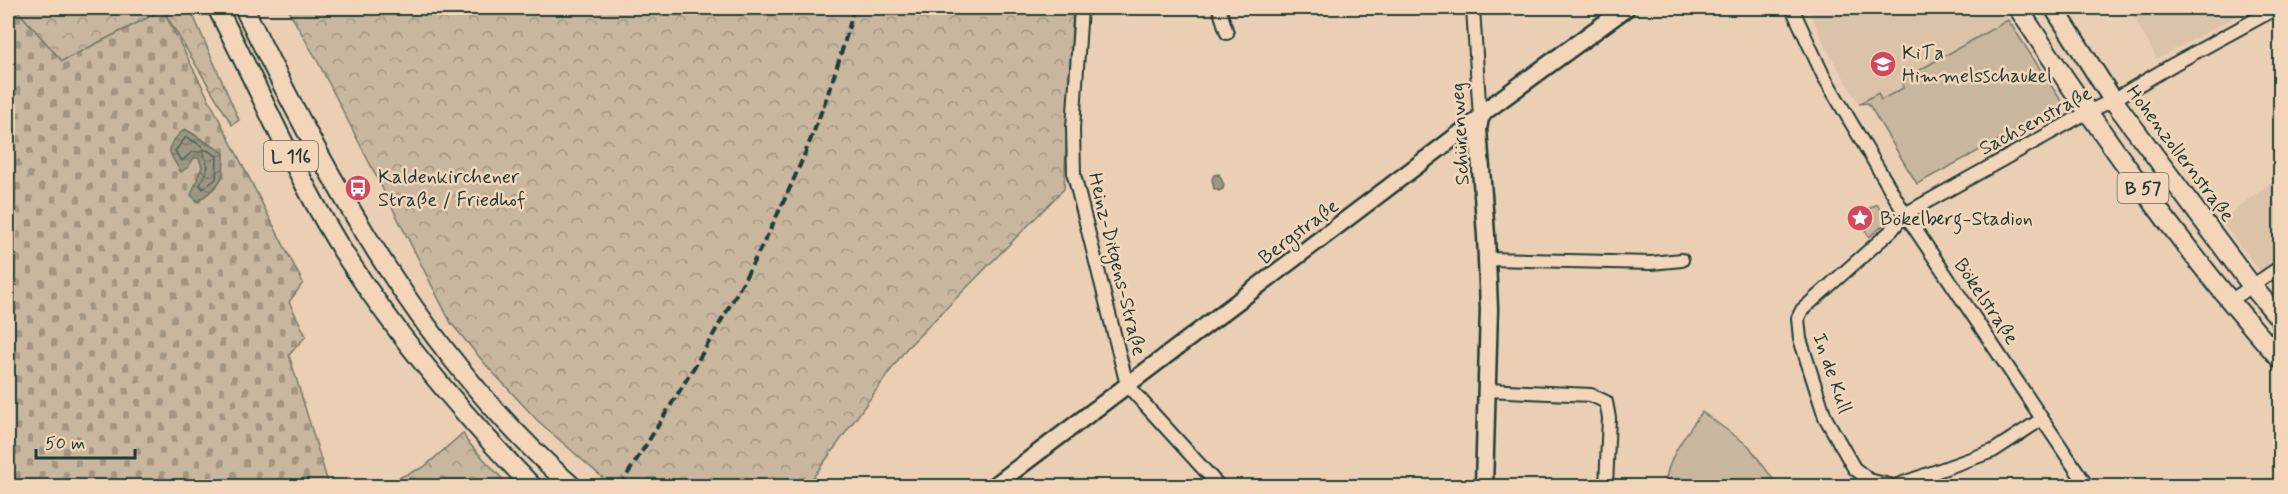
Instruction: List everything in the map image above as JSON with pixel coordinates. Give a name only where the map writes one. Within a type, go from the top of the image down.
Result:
[{"type":"main road","name":"L 116","points":[[217,8],[305,185],[348,260],[425,366],[532,486]]},
{"type":"main road","name":"L 116","points":[[244,8],[328,171],[371,246],[396,284],[470,382],[568,483]]},
{"type":"main road","name":"Bergstraße","points":[[1480,118],[1485,111],[1626,8]]},
{"type":"main road","name":"B 57","points":[[2018,8],[2122,162],[2230,301],[2280,359]]},
{"type":"main road","name":"Hohenzollernstraße","points":[[2054,8],[2114,100],[2252,286],[2280,319]]},
{"type":"main road","name":"Schürenweg","points":[[1480,118],[1478,129],[1487,259],[1484,486]]},
{"type":"street","name":"Heinz-Ditgens-Straße","points":[[1081,8],[1073,128],[1074,175],[1127,385]]},
{"type":"street","points":[[1219,8],[1227,33]]},
{"type":"street","name":"Schürenweg","points":[[1473,8],[1480,118]]},
{"type":"street","name":"Bökelstraße","points":[[1792,8],[1823,75],[1905,214],[2087,486]]},
{"type":"street","name":"Sachsenstraße","points":[[1905,214],[2277,8]]},
{"type":"street","name":"Bergstraße","points":[[994,486],[1480,118]]},
{"type":"street","name":"In de Kull","points":[[1905,214],[1892,230],[1802,310],[1798,318],[1797,327],[1825,417],[1854,468],[1869,480],[1894,486],[1993,451],[2042,419]]},
{"type":"street","points":[[1487,259],[1651,263],[1682,260]]},
{"type":"street","points":[[2230,301],[2280,267]]},
{"type":"street","points":[[1127,385],[1219,486]]},
{"type":"street","points":[[1487,390],[1591,395],[1606,402],[1609,418],[1606,486]]},
{"type":"shaded area","name":"KiTa Himmelsschaukel","points":[[1808,8],[2000,8],[2008,20],[1902,80],[1903,88],[1881,100],[1877,93],[1859,104],[1826,48]]},
{"type":"shaded area","points":[[2129,8],[2251,8],[2157,59]]},
{"type":"shaded area","points":[[2280,170],[2280,295],[2220,221],[2274,180],[2271,176]]},
{"type":"green space","points":[[8,8],[15,8],[62,61],[163,10],[303,283],[289,302],[306,336],[289,355],[329,486],[8,486]]},
{"type":"green space","points":[[15,8],[190,8],[239,120],[232,125],[163,10],[62,61]]},
{"type":"green space","points":[[287,8],[1073,8],[1064,189],[906,349],[807,486],[612,486],[537,420],[451,323],[317,60]]},
{"type":"green space","points":[[2008,20],[2064,105],[1917,184],[1868,103],[1859,104],[1878,93],[1881,100],[1903,88],[1902,80]]},
{"type":"green space","points":[[1877,204],[1887,222],[1869,237],[1857,216]]},
{"type":"green space","points":[[1702,412],[1749,446],[1778,486],[1665,486],[1673,456]]},
{"type":"green space","points":[[463,433],[467,441],[509,486],[379,486],[424,467]]},
{"type":"water","points":[[185,129],[224,153],[222,178],[198,202],[191,195],[202,167],[199,158],[194,158],[181,172],[170,150],[173,141]]},
{"type":"water","points":[[1219,174],[1224,185],[1219,191],[1214,189],[1212,179],[1214,175]]},
{"type":"railway","points":[[620,486],[725,314],[785,198],[812,137],[835,74],[854,8]]},
{"type":"place","name":"KiTa Himmelsschaukel","points":[[1883,64]]},
{"type":"place","name":"Kaldenkirchener Straße / Friedhof","points":[[358,188]]},
{"type":"place","name":"Bökelberg-Stadion","points":[[1860,218]]}]
